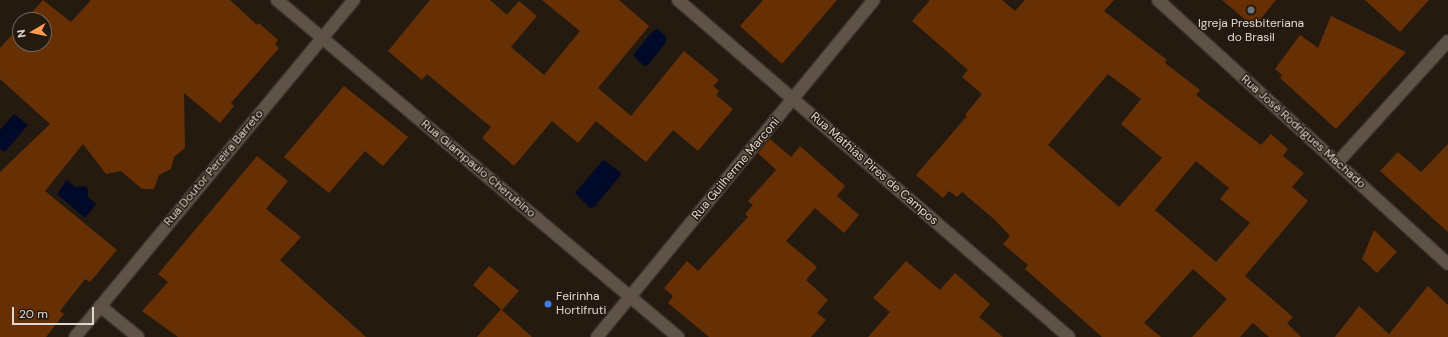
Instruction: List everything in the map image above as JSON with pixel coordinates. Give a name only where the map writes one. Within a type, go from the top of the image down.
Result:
[{"type":"street","name":"Rua Giampaulo Cherubino","points":[[277,0],[678,337]]},
{"type":"street","name":"Rua Doutor Pereira Barreto","points":[[75,337],[354,0]]},
{"type":"street","name":"Rua Mathias Pires de Campos","points":[[678,0],[1069,337]]},
{"type":"street","name":"Rua Guilherme Marconi","points":[[597,337],[874,0]]},
{"type":"street","name":"Rua José Rodrigues Machado","points":[[1158,0],[1448,264]]},
{"type":"street","points":[[1337,163],[1448,41]]},
{"type":"street","points":[[100,306],[138,337]]},
{"type":"water","points":[[657,29],[666,36],[666,42],[648,65],[644,66],[633,55],[653,31]]},
{"type":"water","points":[[14,114],[28,125],[5,152],[0,149],[0,130]]},
{"type":"water","points":[[603,160],[619,171],[621,175],[594,207],[590,208],[575,193]]},
{"type":"water","points":[[67,180],[75,187],[85,186],[88,190],[88,197],[96,204],[85,218],[57,194]]},
{"type":"building","points":[[43,0],[71,22],[91,0],[230,0],[257,25],[259,23],[278,40],[275,44],[279,48],[231,103],[234,106],[220,123],[184,93],[185,148],[174,157],[171,169],[159,175],[154,189],[142,189],[121,171],[106,174],[83,144],[45,191],[117,250],[90,282],[85,279],[60,311],[64,314],[46,337],[0,337],[0,172],[50,124],[0,79],[0,48],[12,35],[12,52],[52,52],[52,12],[32,12]]},
{"type":"building","points":[[430,0],[490,0],[507,15],[519,1],[537,16],[511,47],[544,75],[580,31],[542,0],[619,0],[649,26],[598,88],[631,116],[684,51],[719,80],[713,86],[719,91],[716,95],[733,109],[698,151],[673,130],[646,162],[596,121],[578,143],[552,121],[514,166],[482,138],[491,127],[427,74],[422,80],[388,51]]},
{"type":"building","points":[[763,0],[837,0],[782,64],[740,26]]},
{"type":"building","points":[[930,0],[1002,0],[1015,11],[1025,0],[1114,0],[1104,11],[1167,60],[1165,63],[1200,90],[1196,95],[1261,145],[1271,134],[1288,149],[1283,156],[1304,173],[1292,187],[1308,201],[1245,276],[1293,317],[1287,323],[1301,337],[1269,337],[1253,323],[1240,337],[1192,337],[1227,299],[1193,269],[1144,323],[1161,337],[1102,337],[1025,269],[1028,265],[1003,244],[1010,236],[994,219],[962,192],[957,197],[949,191],[943,198],[916,175],[967,116],[965,115],[982,94],[962,77],[968,70],[912,21]],"holes":[[[1108,74],[1141,99],[1121,124],[1162,158],[1119,207],[1048,145]],[[1196,161],[1229,188],[1220,199],[1250,223],[1216,262],[1155,210]]]},
{"type":"building","name":"Igreja Presbiteriana do Brasil","points":[[1222,0],[1276,0],[1254,27]]},
{"type":"building","points":[[1365,0],[1429,0],[1400,32]]},
{"type":"building","points":[[1331,16],[1406,52],[1336,129],[1280,78],[1282,75],[1275,69],[1300,35],[1318,48]]},
{"type":"building","points":[[344,86],[408,137],[383,166],[365,151],[329,193],[284,157]]},
{"type":"building","points":[[770,139],[791,157],[800,146],[845,186],[837,196],[859,215],[844,233],[815,208],[786,241],[817,267],[806,280],[828,300],[817,313],[826,320],[811,337],[709,337],[668,303],[673,296],[664,288],[687,261],[698,271],[748,217],[745,214],[753,205],[748,201],[776,170],[758,153]]},
{"type":"building","points":[[1448,144],[1448,232],[1380,171],[1398,152],[1421,172]]},
{"type":"building","points":[[257,156],[288,181],[266,209],[301,237],[280,260],[366,337],[178,337],[142,311],[168,282],[158,274]]},
{"type":"building","points":[[1374,230],[1397,252],[1377,273],[1362,259]]},
{"type":"building","points":[[906,261],[940,290],[955,273],[990,304],[979,317],[1003,337],[868,337],[890,312],[873,298]]},
{"type":"building","points":[[489,266],[519,291],[502,310],[532,337],[477,337],[501,309],[473,285]]},
{"type":"building","points":[[1428,286],[1448,305],[1448,337],[1335,337],[1359,306],[1389,334]]},
{"type":"place","name":"Igreja Presbiteriana do Brasil","points":[[1251,10]]},
{"type":"place","name":"Feirinha Hortifruti","points":[[548,304]]}]
